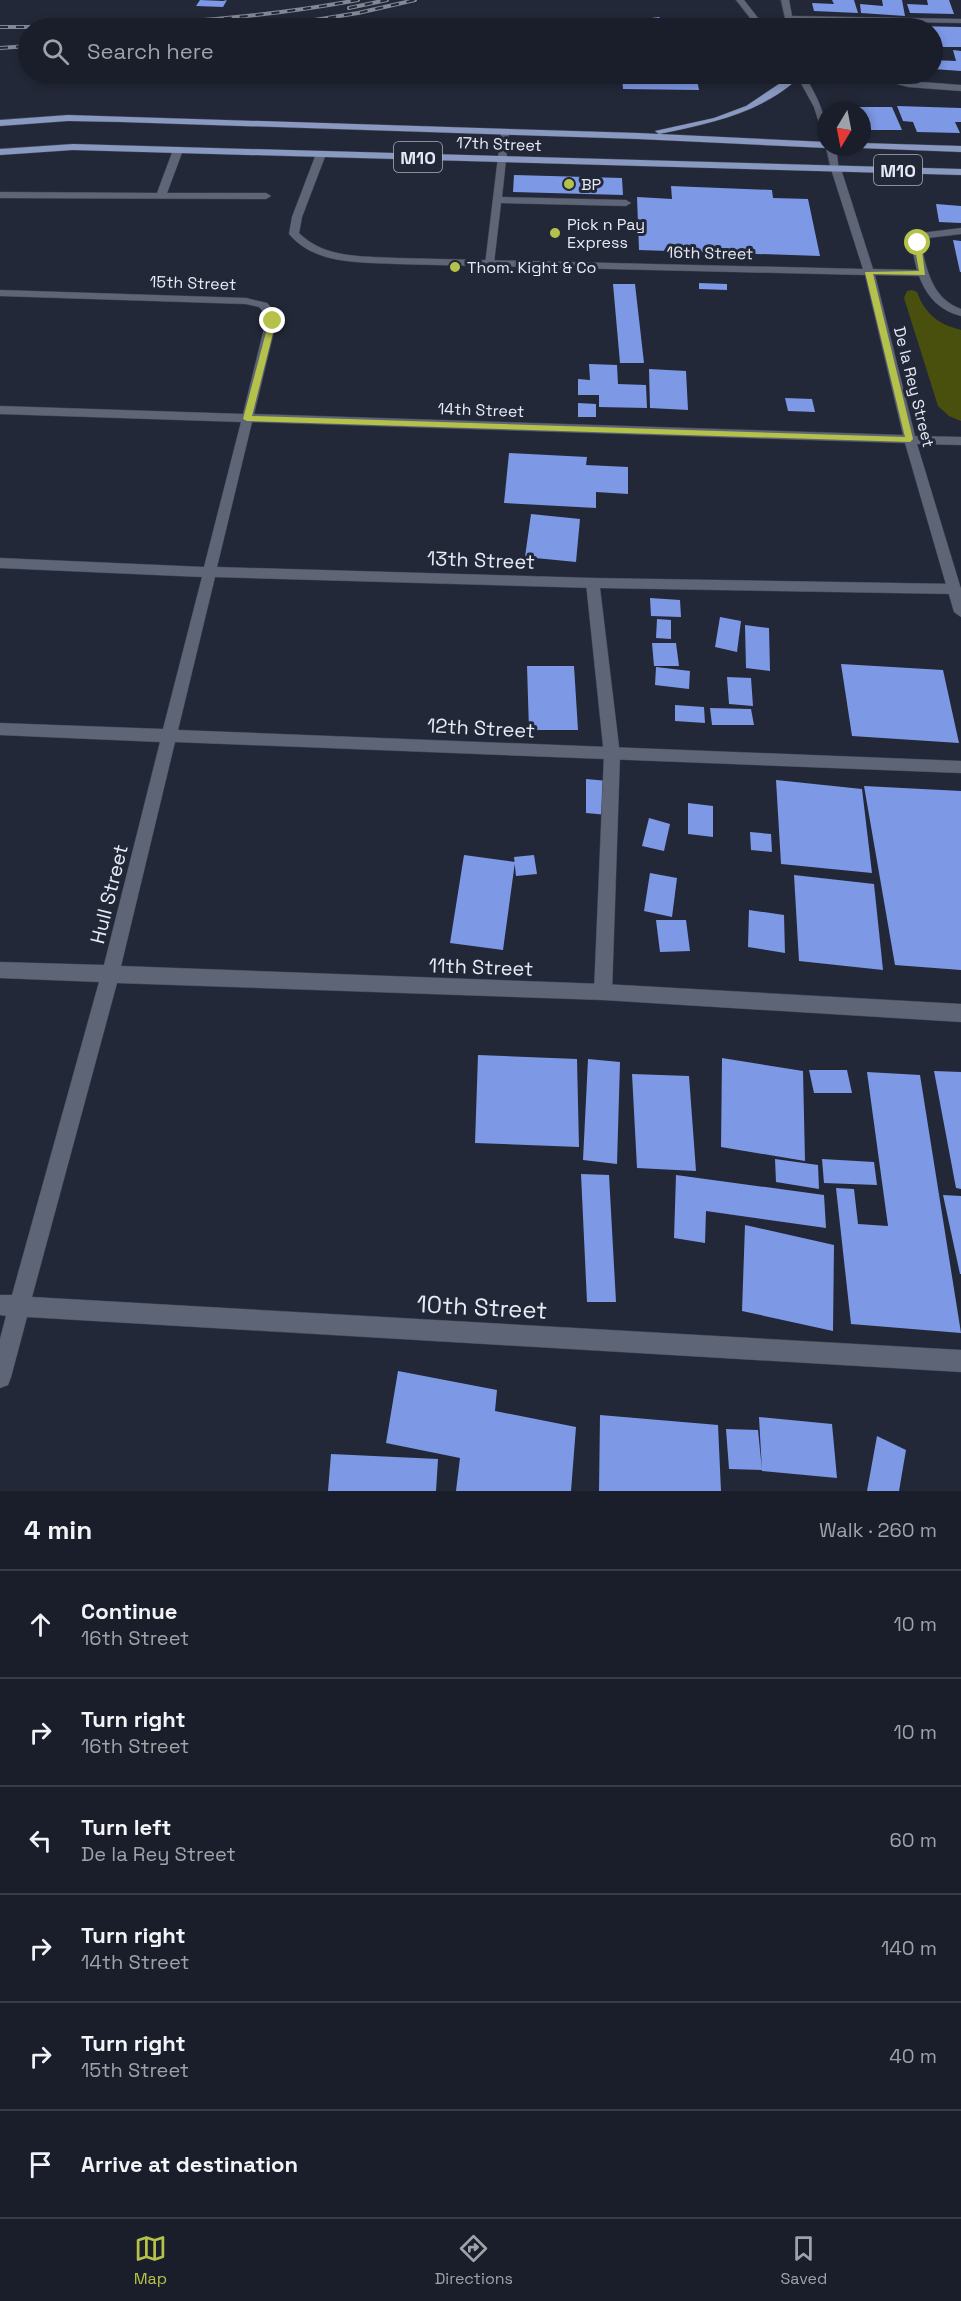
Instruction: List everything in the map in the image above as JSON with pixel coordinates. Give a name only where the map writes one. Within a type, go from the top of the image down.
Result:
[{"type":"main road","points":[[638,136],[733,115],[749,108],[784,84]]},
{"type":"main road","name":"17th Street","points":[[0,123],[78,118],[638,136],[817,145]]},
{"type":"main road","name":"M10","points":[[871,146],[961,148]]},
{"type":"main road","name":"17th Street","points":[[0,152],[73,147],[961,172]]},
{"type":"street","points":[[740,0],[754,18]]},
{"type":"street","points":[[785,0],[789,18]]},
{"type":"street","points":[[943,21],[961,21]]},
{"type":"street","points":[[805,84],[817,105]]},
{"type":"street","points":[[908,84],[961,88]]},
{"type":"street","points":[[489,263],[505,132]]},
{"type":"street","points":[[161,195],[178,150]]},
{"type":"street","name":"16th Street","points":[[321,154],[297,217],[294,234],[300,242],[321,252],[349,257],[489,263],[923,273]]},
{"type":"street","name":"De la Rey Street","points":[[833,156],[869,272],[910,439],[958,589],[961,612]]},
{"type":"street","points":[[0,195],[266,196]]},
{"type":"street","points":[[497,200],[626,203]]},
{"type":"street","points":[[961,231],[932,232],[921,239],[917,249],[923,273],[936,300],[947,309],[961,313]]},
{"type":"street","name":"15th Street","points":[[0,293],[246,301],[263,305],[270,309],[273,321],[247,419]]},
{"type":"street","name":"14th Street","points":[[0,410],[961,441]]},
{"type":"street","name":"Hull Street","points":[[0,1377],[10,1305],[110,975],[247,419]]},
{"type":"street","name":"13th Street","points":[[0,563],[210,572],[593,583],[958,589]]},
{"type":"street","points":[[593,583],[612,755],[603,992]]},
{"type":"street","name":"12th Street","points":[[0,729],[961,767]]},
{"type":"street","name":"11th Street","points":[[0,970],[603,992],[961,1013]]},
{"type":"street","name":"10th Street","points":[[10,1305],[961,1361]]},
{"type":"green space","points":[[907,291],[917,292],[933,317],[961,330],[961,421],[949,416],[938,406],[904,298]]},
{"type":"building","points":[[200,0],[227,0],[223,7],[196,6]]},
{"type":"building","points":[[832,0],[854,0],[858,13],[814,11],[812,3],[834,4]]},
{"type":"building","points":[[882,0],[902,0],[905,16],[861,13],[860,4],[883,6]]},
{"type":"building","points":[[927,0],[949,0],[954,14],[910,13],[907,4],[928,5]]},
{"type":"building","points":[[943,27],[961,27],[961,47],[943,47]]},
{"type":"building","points":[[953,50],[961,51],[961,71],[943,70],[943,60],[956,61]]},
{"type":"building","points":[[623,84],[698,84],[699,90],[623,89]]},
{"type":"building","points":[[897,106],[961,108],[961,122],[955,122],[960,133],[917,132],[913,122],[903,121]]},
{"type":"building","points":[[871,107],[892,107],[902,130],[871,130]]},
{"type":"building","points":[[514,175],[622,178],[623,195],[513,192]]},
{"type":"building","points":[[671,186],[772,190],[773,198],[808,199],[820,256],[639,250],[637,197],[672,199]]},
{"type":"building","points":[[936,204],[961,206],[961,223],[939,222]]},
{"type":"building","points":[[953,240],[961,241],[961,272],[960,272]]},
{"type":"building","points":[[699,283],[727,284],[727,290],[699,289]]},
{"type":"building","points":[[613,284],[635,284],[644,363],[620,363]]},
{"type":"building","points":[[589,364],[617,365],[618,384],[646,385],[647,408],[599,407],[599,395],[578,395],[578,379],[590,380]]},
{"type":"building","points":[[649,369],[686,371],[688,410],[650,408]]},
{"type":"building","points":[[785,398],[812,399],[815,412],[788,411]]},
{"type":"building","points":[[578,403],[596,404],[596,417],[578,417]]},
{"type":"building","points":[[509,453],[587,457],[586,465],[628,467],[628,494],[596,492],[596,508],[504,503]]},
{"type":"building","points":[[531,514],[580,519],[576,562],[525,557]]},
{"type":"building","points":[[650,598],[680,600],[681,617],[651,616]]},
{"type":"building","points":[[720,617],[741,621],[737,652],[715,647]]},
{"type":"building","points":[[657,619],[671,620],[671,639],[656,638]]},
{"type":"building","points":[[745,625],[769,628],[770,671],[746,668]]},
{"type":"building","points":[[652,643],[676,643],[679,666],[654,666]]},
{"type":"building","points":[[841,664],[943,670],[959,743],[852,736]]},
{"type":"building","points":[[527,666],[574,666],[578,730],[529,730]]},
{"type":"building","points":[[656,667],[690,671],[689,689],[655,685]]},
{"type":"building","points":[[727,677],[751,678],[753,706],[729,704]]},
{"type":"building","points":[[675,705],[704,707],[705,723],[675,721]]},
{"type":"building","points":[[710,708],[751,709],[754,725],[712,725]]},
{"type":"building","points":[[586,779],[608,781],[608,815],[586,813]]},
{"type":"building","points":[[776,780],[862,789],[872,873],[781,864]]},
{"type":"building","points":[[864,786],[961,791],[961,970],[895,965]]},
{"type":"building","points":[[688,803],[713,806],[713,837],[688,834]]},
{"type":"building","points":[[649,818],[670,824],[664,851],[642,846]]},
{"type":"building","points":[[750,832],[771,834],[772,852],[751,850]]},
{"type":"building","points":[[464,855],[515,862],[503,950],[450,943]]},
{"type":"building","points":[[534,855],[537,874],[516,876],[514,857]]},
{"type":"building","points":[[650,873],[677,878],[672,917],[644,911]]},
{"type":"building","points":[[794,875],[874,884],[883,970],[799,961]]},
{"type":"building","points":[[749,910],[784,915],[785,953],[748,947]]},
{"type":"building","points":[[656,920],[686,920],[690,951],[660,952]]},
{"type":"building","points":[[478,1055],[577,1059],[579,1147],[475,1143]]},
{"type":"building","points":[[722,1058],[803,1071],[805,1161],[721,1147]]},
{"type":"building","points":[[588,1059],[620,1062],[617,1164],[583,1160]]},
{"type":"building","points":[[809,1070],[847,1070],[852,1093],[814,1093]]},
{"type":"building","points":[[934,1071],[961,1072],[961,1189],[956,1188]]},
{"type":"building","points":[[867,1072],[920,1075],[961,1333],[851,1324],[836,1188],[854,1189],[858,1224],[888,1226]]},
{"type":"building","points":[[632,1074],[689,1076],[696,1171],[637,1168]]},
{"type":"building","points":[[775,1159],[818,1165],[819,1189],[776,1182]]},
{"type":"building","points":[[822,1159],[874,1162],[877,1185],[824,1183]]},
{"type":"building","points":[[581,1174],[609,1175],[616,1302],[587,1302]]},
{"type":"building","points":[[676,1175],[824,1195],[826,1228],[706,1211],[705,1243],[674,1238]]},
{"type":"building","points":[[943,1195],[961,1196],[961,1274],[960,1274]]},
{"type":"building","points":[[745,1225],[834,1245],[833,1331],[742,1311]]},
{"type":"building","points":[[398,1371],[497,1390],[495,1411],[576,1427],[571,1491],[456,1491],[460,1458],[386,1443]]},
{"type":"building","points":[[600,1415],[718,1425],[721,1491],[599,1491]]},
{"type":"building","points":[[759,1417],[832,1424],[837,1478],[762,1471]]},
{"type":"building","points":[[726,1429],[758,1430],[762,1470],[729,1469]]},
{"type":"building","points":[[877,1436],[906,1450],[899,1491],[867,1491]]},
{"type":"building","points":[[331,1454],[438,1459],[436,1491],[328,1491]]},
{"type":"railway","points":[[224,18],[269,14],[358,0]]},
{"type":"railway","points":[[349,8],[387,0]]},
{"type":"railway","points":[[327,18],[415,0]]},
{"type":"railway","points":[[0,27],[18,27]]},
{"type":"railway","points":[[0,48],[18,47]]},
{"type":"place","name":"BP","points":[[569,184]]},
{"type":"place","name":"Pick n Pay Express","points":[[555,233]]},
{"type":"place","name":"Thom. Kight & Co","points":[[455,267]]},
{"type":"route","points":[[273,321],[247,419],[910,439],[869,272],[923,273],[917,249],[918,243]]}]
